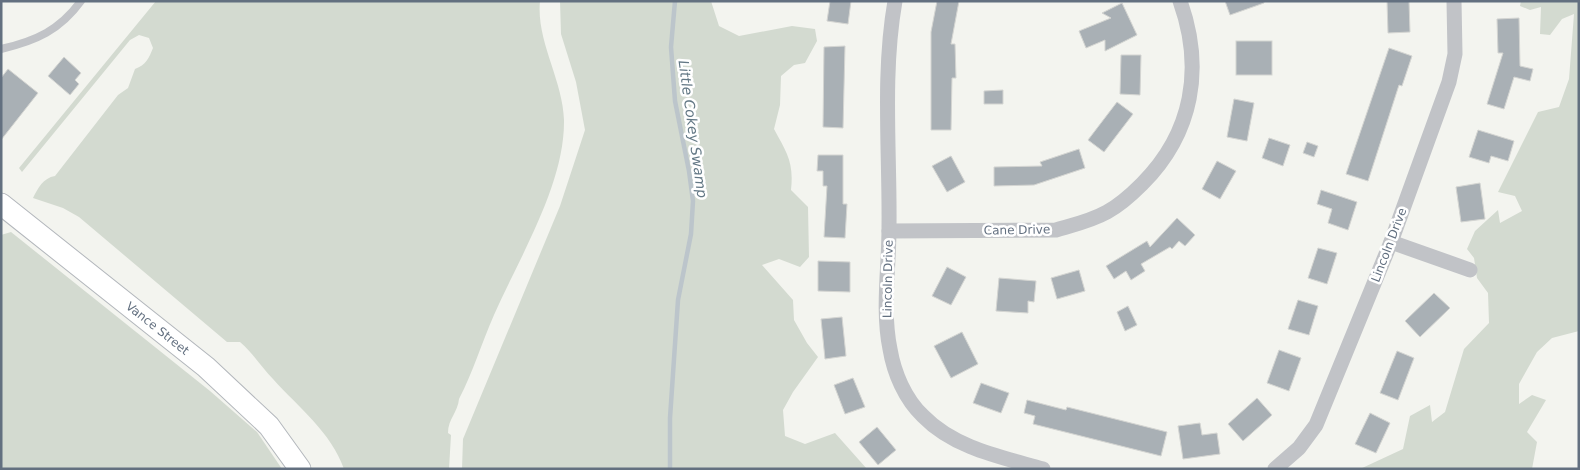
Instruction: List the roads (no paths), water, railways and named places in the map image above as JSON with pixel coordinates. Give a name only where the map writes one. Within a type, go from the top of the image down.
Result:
[{"type":"street","name":"Lincoln Drive","points":[[896,1],[889,40],[890,230],[887,323],[890,349],[896,373],[907,396],[922,416],[939,430],[960,442],[986,453],[1043,469]]},
{"type":"street","name":"Cane Drive","points":[[890,230],[1056,230],[1082,223],[1108,212],[1132,194],[1156,170],[1174,145],[1185,115],[1191,85],[1192,56],[1188,24],[1180,1]]},
{"type":"street","name":"Lincoln Drive","points":[[1275,469],[1299,448],[1316,425],[1391,242],[1449,82],[1456,54],[1454,1]]},
{"type":"street","name":"Vance Street","points":[[1,204],[206,367],[269,426],[300,469]]},
{"type":"street","points":[[1391,242],[1470,270]]},
{"type":"lane","points":[[1,49],[16,46],[52,31],[69,18],[81,1]]},
{"type":"waterway","name":"Little Cokey Swamp","points":[[670,469],[670,418],[678,300],[691,234],[693,201],[675,101],[671,47],[675,1]]}]
